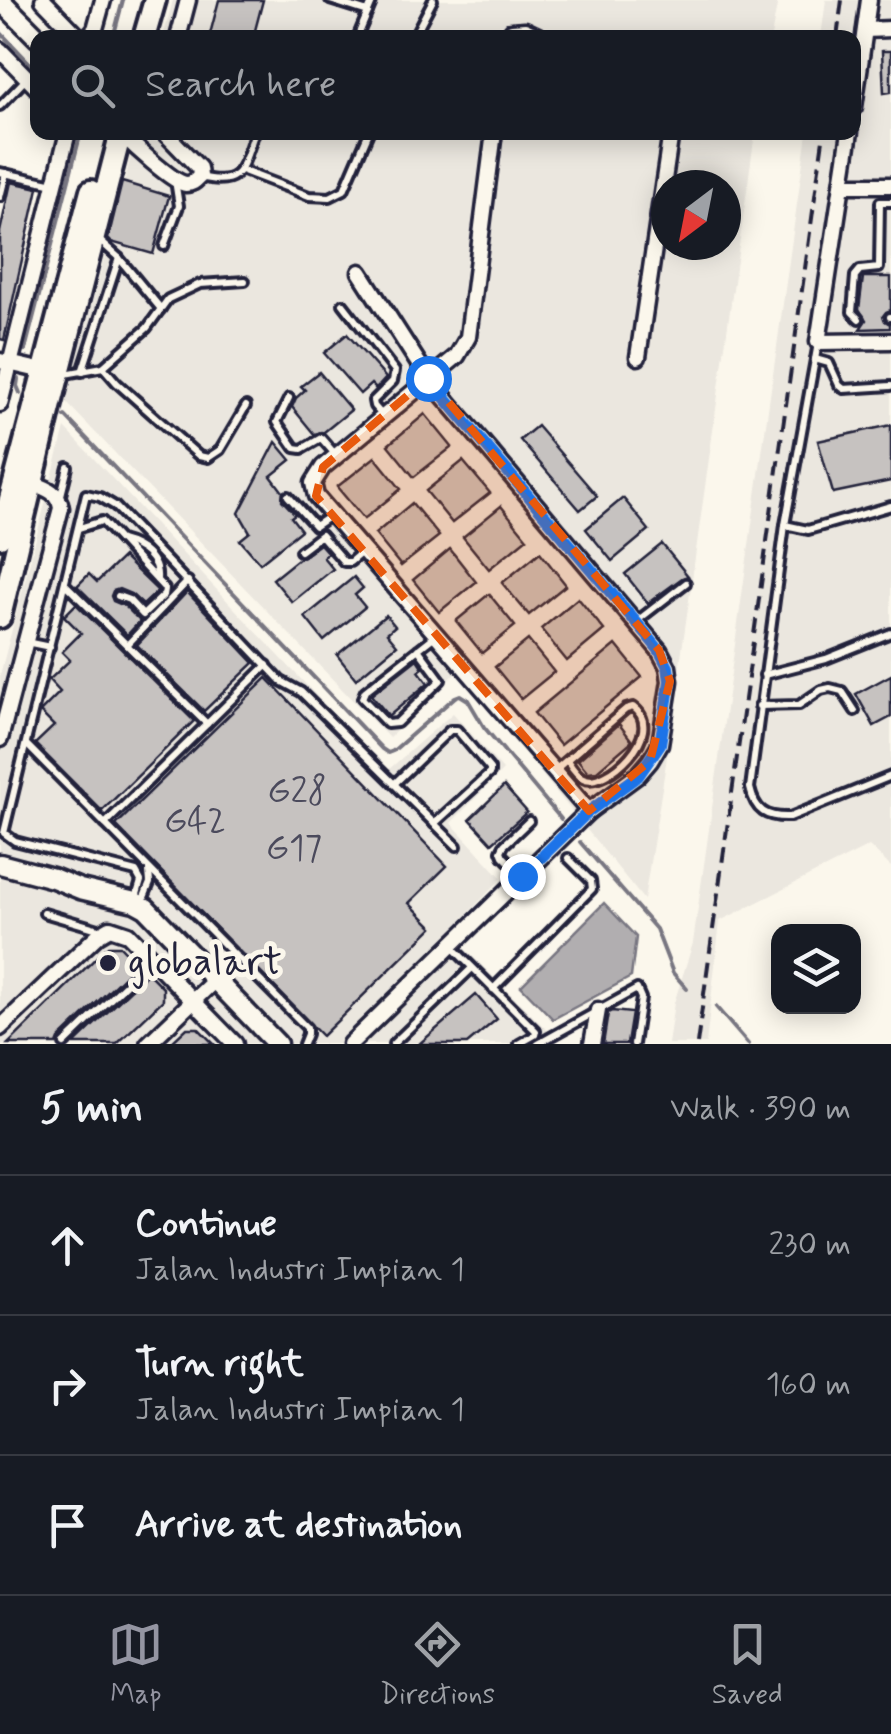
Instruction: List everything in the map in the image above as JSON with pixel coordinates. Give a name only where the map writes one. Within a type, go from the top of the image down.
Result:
[{"type":"main road","points":[[134,30],[142,0]]},
{"type":"main road","points":[[146,30],[154,0]]},
{"type":"main road","points":[[0,538],[94,236],[116,140]]},
{"type":"main road","points":[[0,616],[32,483],[50,373],[116,140]]},
{"type":"street","points":[[0,0],[30,30]]},
{"type":"street","points":[[94,30],[103,0]]},
{"type":"street","points":[[180,30],[188,0]]},
{"type":"street","points":[[861,58],[869,0]]},
{"type":"street","points":[[49,3],[73,30]]},
{"type":"street","points":[[865,30],[891,29]]},
{"type":"street","points":[[0,50],[30,81]]},
{"type":"street","points":[[0,404],[5,362],[66,140]]},
{"type":"street","points":[[123,140],[175,180],[187,184],[196,181],[199,168],[172,140]]},
{"type":"street","points":[[493,140],[468,337],[458,356],[323,467],[313,483],[316,496],[588,812]]},
{"type":"street","points":[[638,358],[669,140]]},
{"type":"street","points":[[849,140],[818,342],[883,337]]},
{"type":"street","points":[[842,186],[885,185]]},
{"type":"street","points":[[354,1043],[588,812],[638,776],[660,744],[670,681],[659,650],[428,378],[360,272]]},
{"type":"street","points":[[5,362],[50,373]]},
{"type":"street","points":[[0,739],[61,508],[60,500],[32,483]]},
{"type":"street","points":[[0,864],[138,904],[277,1044]]},
{"type":"street","points":[[0,876],[80,889]]},
{"type":"street","points":[[0,1028],[110,928],[128,934],[232,1043]]},
{"type":"street","points":[[148,1044],[216,979]]},
{"type":"street","points":[[592,1044],[598,1010]]},
{"type":"lane","points":[[330,0],[368,12]]},
{"type":"lane","points":[[360,30],[373,0]]},
{"type":"lane","points":[[418,30],[432,0]]},
{"type":"lane","points":[[0,106],[30,84]]},
{"type":"lane","points":[[200,176],[220,182],[230,180],[241,170],[252,140]]},
{"type":"lane","points":[[241,170],[309,196],[330,197],[344,190],[366,140]]},
{"type":"lane","points":[[0,197],[3,173],[55,184]]},
{"type":"lane","points":[[164,246],[179,206],[175,180]]},
{"type":"lane","points":[[860,318],[852,312],[854,276],[860,270],[879,268],[880,202],[885,185]]},
{"type":"lane","points":[[880,202],[891,202]]},
{"type":"lane","points":[[94,236],[161,309]]},
{"type":"lane","points":[[81,373],[118,258]]},
{"type":"lane","points":[[50,373],[81,373],[103,367],[148,328],[168,300],[200,284],[245,281]]},
{"type":"lane","points":[[344,304],[395,371],[393,380],[373,401],[383,416]]},
{"type":"lane","points":[[818,342],[785,526],[750,788],[754,803],[766,814],[790,817],[891,776]]},
{"type":"lane","points":[[815,359],[828,363],[844,389],[891,386]]},
{"type":"lane","points":[[103,367],[199,456],[208,458],[220,450],[246,406]]},
{"type":"lane","points":[[289,398],[277,422],[296,448],[302,449],[321,438],[336,456]]},
{"type":"lane","points":[[60,500],[68,467]]},
{"type":"lane","points":[[138,904],[141,881],[136,872],[15,841],[4,833],[86,494],[115,506],[281,681],[301,692],[456,846]]},
{"type":"lane","points":[[288,496],[315,526],[332,514]]},
{"type":"lane","points":[[785,526],[808,530],[891,506]]},
{"type":"lane","points":[[78,529],[102,521],[165,589],[164,595],[143,615],[129,600],[118,596]]},
{"type":"lane","points":[[300,551],[321,536],[344,562],[364,551]]},
{"type":"lane","points":[[126,645],[188,581]]},
{"type":"lane","points":[[636,622],[686,583]]},
{"type":"lane","points":[[64,584],[207,724]]},
{"type":"lane","points":[[764,675],[826,659],[891,633]]},
{"type":"lane","points":[[418,649],[441,680],[397,723],[387,724],[362,694],[436,634]]},
{"type":"lane","points":[[24,642],[50,648]]},
{"type":"lane","points":[[105,824],[267,665]]},
{"type":"lane","points":[[759,706],[799,706],[830,688],[842,692],[856,711]]},
{"type":"lane","points":[[554,771],[566,760],[626,709],[633,707],[640,712],[645,728],[641,740],[608,775],[586,780],[566,760]]},
{"type":"lane","points":[[394,784],[450,730],[456,730],[490,773],[434,824]]},
{"type":"lane","points":[[26,744],[307,1028],[302,1044]]},
{"type":"lane","points":[[522,876],[502,851],[529,822]]},
{"type":"lane","points":[[493,989],[592,889],[591,881],[568,858]]},
{"type":"lane","points":[[138,904],[150,882],[149,870]]},
{"type":"lane","points":[[44,912],[104,930]]},
{"type":"lane","points":[[451,946],[536,1030],[534,1036],[519,1044]]},
{"type":"lane","points":[[64,1044],[152,959]]},
{"type":"lane","points":[[392,1044],[472,968]]},
{"type":"lane","points":[[538,1044],[637,989],[641,998],[634,1044]]},
{"type":"highlighted area","points":[[428,378],[659,650],[670,681],[650,761],[589,811],[316,496],[323,467]]},
{"type":"shaded area","points":[[173,0],[778,0],[772,30],[165,30]]},
{"type":"shaded area","points":[[826,0],[891,0],[891,867],[869,846],[720,921],[706,1044],[668,1044],[674,1003],[693,943],[806,140],[861,140],[861,30],[822,30]]},
{"type":"shaded area","points":[[135,140],[754,140],[741,232],[741,170],[651,170],[651,260],[737,260],[644,900],[458,671],[389,738],[66,402]]},
{"type":"shaded area","points":[[65,428],[387,771],[453,713],[503,770],[451,823],[502,878],[449,933],[548,1031],[525,1044],[0,1044],[0,675]]},
{"type":"shaded area","points":[[604,903],[636,937],[631,977],[553,1019],[521,986]]},
{"type":"building","points":[[219,0],[263,0],[255,30],[211,30]]},
{"type":"building","points":[[882,51],[891,51],[891,92],[884,93]]},
{"type":"building","points":[[11,182],[38,188],[4,340],[0,339],[0,232]]},
{"type":"building","points":[[122,182],[169,196],[153,254],[108,239]]},
{"type":"building","points":[[863,277],[891,277],[891,310],[883,316],[890,328],[860,329],[866,320],[859,309]]},
{"type":"building","points":[[347,334],[386,378],[376,389],[371,384],[360,394],[324,353]]},
{"type":"building","points":[[319,372],[351,410],[324,432],[314,434],[292,407],[305,390],[301,386]]},
{"type":"building","points":[[425,414],[452,447],[414,477],[388,445]]},
{"type":"building","points":[[891,425],[891,481],[833,493],[818,441]]},
{"type":"building","points":[[537,426],[597,496],[580,510],[520,440]]},
{"type":"building","points":[[276,442],[291,460],[271,476],[301,530],[260,563],[240,540],[250,532],[239,513]]},
{"type":"building","points":[[375,457],[401,489],[364,519],[337,487]]},
{"type":"building","points":[[463,461],[490,493],[452,523],[426,491]]},
{"type":"building","points":[[623,498],[649,530],[612,561],[586,529]]},
{"type":"building","points":[[412,503],[439,536],[401,566],[375,534]]},
{"type":"building","points":[[501,506],[527,538],[489,569],[463,537]]},
{"type":"building","points":[[320,544],[328,553],[323,557],[333,569],[292,602],[273,579]]},
{"type":"building","points":[[662,544],[688,576],[648,603],[625,574]]},
{"type":"building","points":[[450,549],[476,582],[439,612],[413,580]]},
{"type":"building","points":[[540,552],[566,585],[529,615],[502,583]]},
{"type":"building","points":[[123,557],[158,591],[143,605],[131,594],[113,591],[113,601],[125,606],[140,621],[127,635],[77,586],[89,574],[97,582]]},
{"type":"building","points":[[354,577],[363,588],[355,595],[365,607],[324,641],[305,617]]},
{"type":"building","points":[[187,592],[254,663],[204,711],[137,645]]},
{"type":"building","points":[[489,594],[515,626],[482,653],[456,621]]},
{"type":"building","points":[[578,598],[604,630],[567,661],[541,629]]},
{"type":"building","points":[[76,604],[194,721],[102,811],[35,744],[54,726],[40,712],[60,692],[49,680],[70,660],[62,652],[81,633],[64,616]]},
{"type":"building","points":[[386,615],[395,626],[387,633],[397,645],[356,679],[337,655]]},
{"type":"building","points":[[528,640],[554,672],[521,699],[495,667]]},
{"type":"building","points":[[616,645],[642,677],[560,745],[534,713]]},
{"type":"building","points":[[417,659],[423,668],[419,671],[428,683],[389,716],[371,695]]},
{"type":"building","points":[[891,675],[891,717],[874,726],[856,694]]},
{"type":"building","points":[[267,678],[447,866],[409,903],[433,927],[322,1036],[116,825]]},
{"type":"building","points":[[619,724],[632,741],[597,771],[588,772],[578,760]]},
{"type":"building","points":[[504,786],[527,812],[492,843],[470,819]]},
{"type":"building","points":[[108,946],[120,946],[137,964],[57,1044],[8,1044]]},
{"type":"building","points":[[148,973],[163,988],[163,1000],[117,1044],[74,1044]]},
{"type":"building","points":[[476,995],[497,1019],[467,1044],[419,1044]]},
{"type":"building","points":[[608,1013],[632,1013],[627,1044],[603,1044]]},
{"type":"building","points":[[187,1028],[198,1028],[214,1044],[170,1044]]},
{"type":"waterway","points":[[115,30],[123,0]]},
{"type":"waterway","points":[[0,32],[30,64]]},
{"type":"waterway","points":[[25,350],[79,140]]},
{"type":"waterway","points":[[18,379],[20,393]]},
{"type":"waterway","points":[[65,416],[382,749],[393,751],[460,695],[468,700],[484,727],[561,819]]},
{"type":"waterway","points":[[580,842],[656,929],[673,973],[687,989]]},
{"type":"waterway","points":[[716,1007],[748,1044]]},
{"type":"railway","points":[[838,30],[842,0]]},
{"type":"railway","points":[[697,1044],[823,140]]},
{"type":"place","name":"globalart","points":[[108,963]]},
{"type":"route","points":[[428,378],[646,634],[668,667],[664,726],[650,761],[638,776],[588,812],[522,876]]}]
